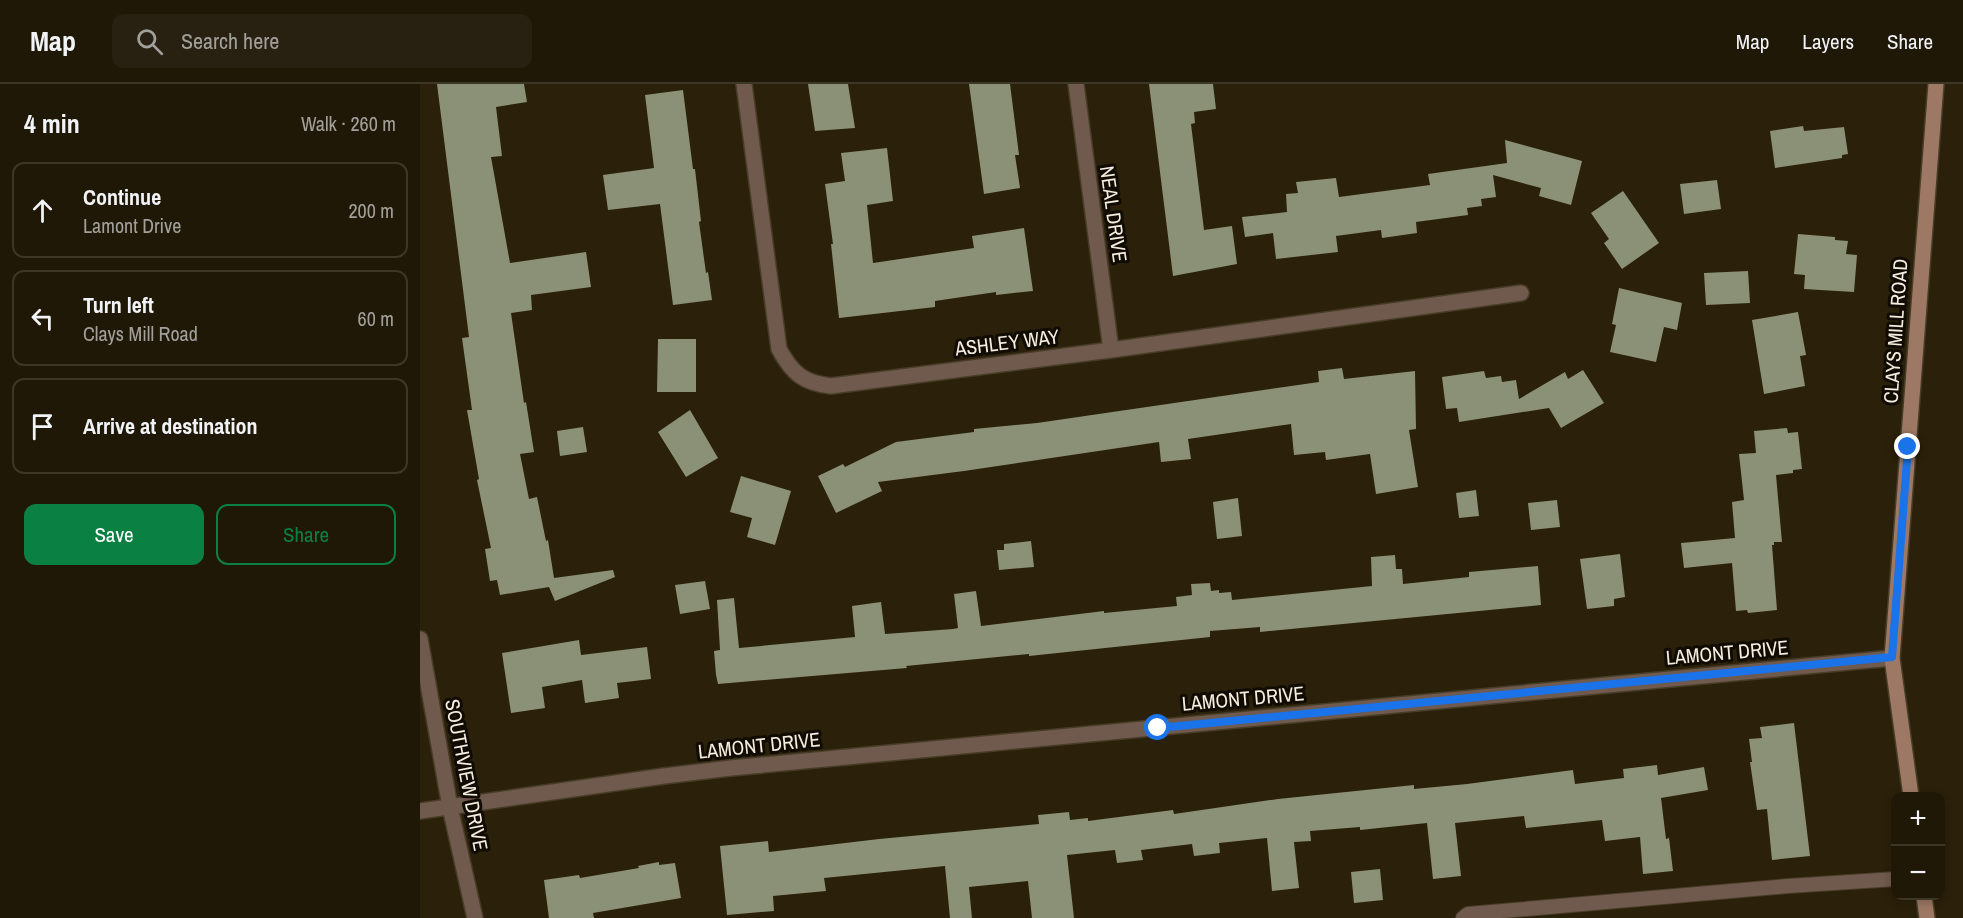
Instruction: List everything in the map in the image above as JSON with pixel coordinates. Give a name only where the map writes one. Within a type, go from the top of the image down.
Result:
[{"type":"main road","name":"CLAYS MILL ROAD","points":[[1910,792],[1892,657],[1936,84]]},
{"type":"main road","points":[[1925,900],[1927,918]]},
{"type":"street","name":"ASHLEY WAY","points":[[744,84],[776,338],[789,367],[800,377],[820,385],[831,386],[1111,350],[1521,293]]},
{"type":"street","name":"NEAL DRIVE","points":[[1076,84],[1111,350]]},
{"type":"street","name":"SOUTHVIEW DRIVE","points":[[420,639],[450,807],[475,918]]},
{"type":"street","name":"LAMONT DRIVE","points":[[420,811],[731,768],[1892,657]]},
{"type":"lane","points":[[1463,918],[1468,914],[1891,879]]},
{"type":"building","points":[[437,84],[524,84],[527,102],[496,107],[502,156],[491,157],[510,263],[586,252],[591,287],[531,295],[532,310],[511,313],[524,403],[526,402],[534,452],[520,454],[529,499],[537,497],[546,541],[548,540],[554,578],[613,570],[615,577],[555,601],[549,587],[500,595],[497,580],[490,581],[485,549],[491,548],[477,480],[479,479],[467,410],[472,410],[462,338],[469,337]]},
{"type":"building","points":[[808,84],[848,84],[855,128],[815,131]]},
{"type":"building","points":[[969,84],[1010,84],[1019,155],[1015,155],[1020,188],[984,194]]},
{"type":"building","points":[[1149,84],[1213,84],[1216,109],[1194,112],[1195,123],[1191,124],[1204,230],[1232,226],[1237,264],[1173,276]]},
{"type":"building","points":[[683,90],[693,169],[695,169],[706,273],[708,272],[712,300],[673,305],[660,204],[608,210],[603,175],[654,168],[645,95]]},
{"type":"building","points":[[1803,126],[1804,131],[1844,127],[1848,154],[1842,155],[1842,158],[1775,168],[1770,131]]},
{"type":"building","points":[[1505,140],[1582,161],[1571,205],[1539,196],[1541,188],[1493,175],[1496,197],[1481,199],[1482,206],[1467,208],[1468,215],[1416,222],[1417,233],[1382,238],[1381,230],[1336,236],[1338,252],[1276,259],[1273,233],[1245,237],[1242,217],[1287,212],[1286,194],[1298,193],[1296,182],[1336,178],[1339,197],[1430,185],[1428,174],[1507,163]]},
{"type":"building","points":[[887,148],[893,201],[867,205],[873,263],[974,248],[972,236],[1024,228],[1033,291],[996,295],[996,292],[935,301],[935,307],[839,318],[825,184],[845,181],[841,153]]},
{"type":"building","points":[[1717,180],[1721,209],[1684,214],[1680,184]]},
{"type":"building","points":[[1623,191],[1659,243],[1622,269],[1604,243],[1609,239],[1591,213]]},
{"type":"building","points":[[1798,234],[1835,237],[1835,240],[1848,241],[1846,254],[1857,255],[1854,292],[1804,289],[1805,275],[1794,274]]},
{"type":"building","points":[[1748,271],[1750,303],[1706,305],[1704,273]]},
{"type":"building","points":[[1619,288],[1682,303],[1677,330],[1664,327],[1656,362],[1610,352],[1616,325],[1612,324]]},
{"type":"building","points":[[1798,312],[1806,355],[1800,356],[1805,386],[1764,394],[1752,320]]},
{"type":"building","points":[[658,339],[696,339],[696,392],[657,392]]},
{"type":"building","points":[[1342,368],[1344,379],[1415,371],[1416,429],[1409,430],[1418,487],[1376,494],[1370,454],[1326,460],[1325,452],[1294,455],[1291,424],[1188,439],[1191,459],[1161,462],[1159,442],[878,482],[882,491],[836,513],[818,476],[843,464],[845,467],[896,442],[974,432],[974,429],[1037,423],[1319,382],[1318,371]]},
{"type":"building","points":[[1583,370],[1604,403],[1561,428],[1549,408],[1459,422],[1457,408],[1446,409],[1442,377],[1484,371],[1486,378],[1501,376],[1502,382],[1516,380],[1519,399],[1565,372],[1568,379]]},
{"type":"building","points":[[690,410],[718,458],[686,477],[658,432]]},
{"type":"building","points":[[583,427],[587,452],[560,456],[557,431]]},
{"type":"building","points":[[1787,428],[1788,433],[1798,432],[1802,469],[1793,470],[1793,473],[1776,475],[1782,542],[1774,542],[1772,545],[1777,610],[1748,613],[1747,610],[1736,611],[1732,563],[1684,568],[1681,543],[1735,538],[1732,502],[1744,500],[1739,454],[1756,453],[1754,431]]},
{"type":"building","points":[[741,476],[791,491],[775,545],[747,537],[752,518],[730,512]]},
{"type":"building","points":[[1476,490],[1479,516],[1459,518],[1456,493]]},
{"type":"building","points":[[1238,498],[1242,536],[1217,539],[1213,502]]},
{"type":"building","points":[[1557,500],[1560,527],[1531,530],[1528,503]]},
{"type":"building","points":[[1031,541],[1034,567],[999,570],[997,550],[1004,550],[1004,544]]},
{"type":"building","points":[[1620,554],[1625,597],[1614,599],[1614,606],[1587,609],[1580,559]]},
{"type":"building","points":[[1395,555],[1396,569],[1402,569],[1403,584],[1469,577],[1469,572],[1538,566],[1541,605],[1260,632],[1260,627],[1210,631],[1210,637],[906,666],[907,668],[718,684],[716,675],[714,651],[720,650],[717,600],[734,598],[739,648],[855,637],[852,606],[881,602],[885,634],[958,628],[954,594],[976,591],[981,626],[1104,611],[1104,613],[1177,606],[1176,597],[1192,595],[1191,584],[1210,583],[1211,591],[1231,592],[1232,600],[1372,586],[1371,557]]},
{"type":"building","points":[[705,581],[710,609],[680,614],[675,585]]},
{"type":"building","points":[[579,640],[581,655],[647,647],[651,679],[617,683],[619,698],[585,703],[582,680],[542,687],[545,708],[511,713],[502,653]]},
{"type":"building","points":[[1794,723],[1810,856],[1772,860],[1767,809],[1757,810],[1749,739],[1762,738],[1760,727]]},
{"type":"building","points":[[1657,765],[1658,775],[1704,767],[1708,790],[1661,798],[1673,871],[1643,874],[1640,837],[1605,841],[1602,820],[1526,828],[1524,816],[1455,823],[1461,876],[1433,879],[1427,823],[1360,830],[1360,827],[1310,831],[1311,841],[1294,842],[1299,888],[1272,891],[1267,838],[1219,843],[1220,853],[1194,856],[1192,844],[1141,850],[1143,860],[1117,863],[1115,850],[1067,855],[1074,918],[1032,918],[1028,881],[969,887],[972,918],[950,918],[945,866],[824,878],[826,891],[773,896],[774,911],[727,915],[720,846],[768,841],[769,852],[1039,824],[1038,815],[1069,812],[1070,820],[1088,818],[1088,821],[1173,810],[1174,814],[1278,799],[1414,785],[1414,789],[1467,784],[1573,770],[1575,784],[1624,778],[1623,769]]},
{"type":"building","points":[[659,862],[659,865],[675,863],[681,898],[593,913],[594,918],[549,918],[544,880],[579,875],[580,878],[639,868],[638,866]]},
{"type":"building","points":[[1380,869],[1383,900],[1354,903],[1351,872]]},
{"type":"route","points":[[1158,728],[1892,657],[1908,447]]}]
